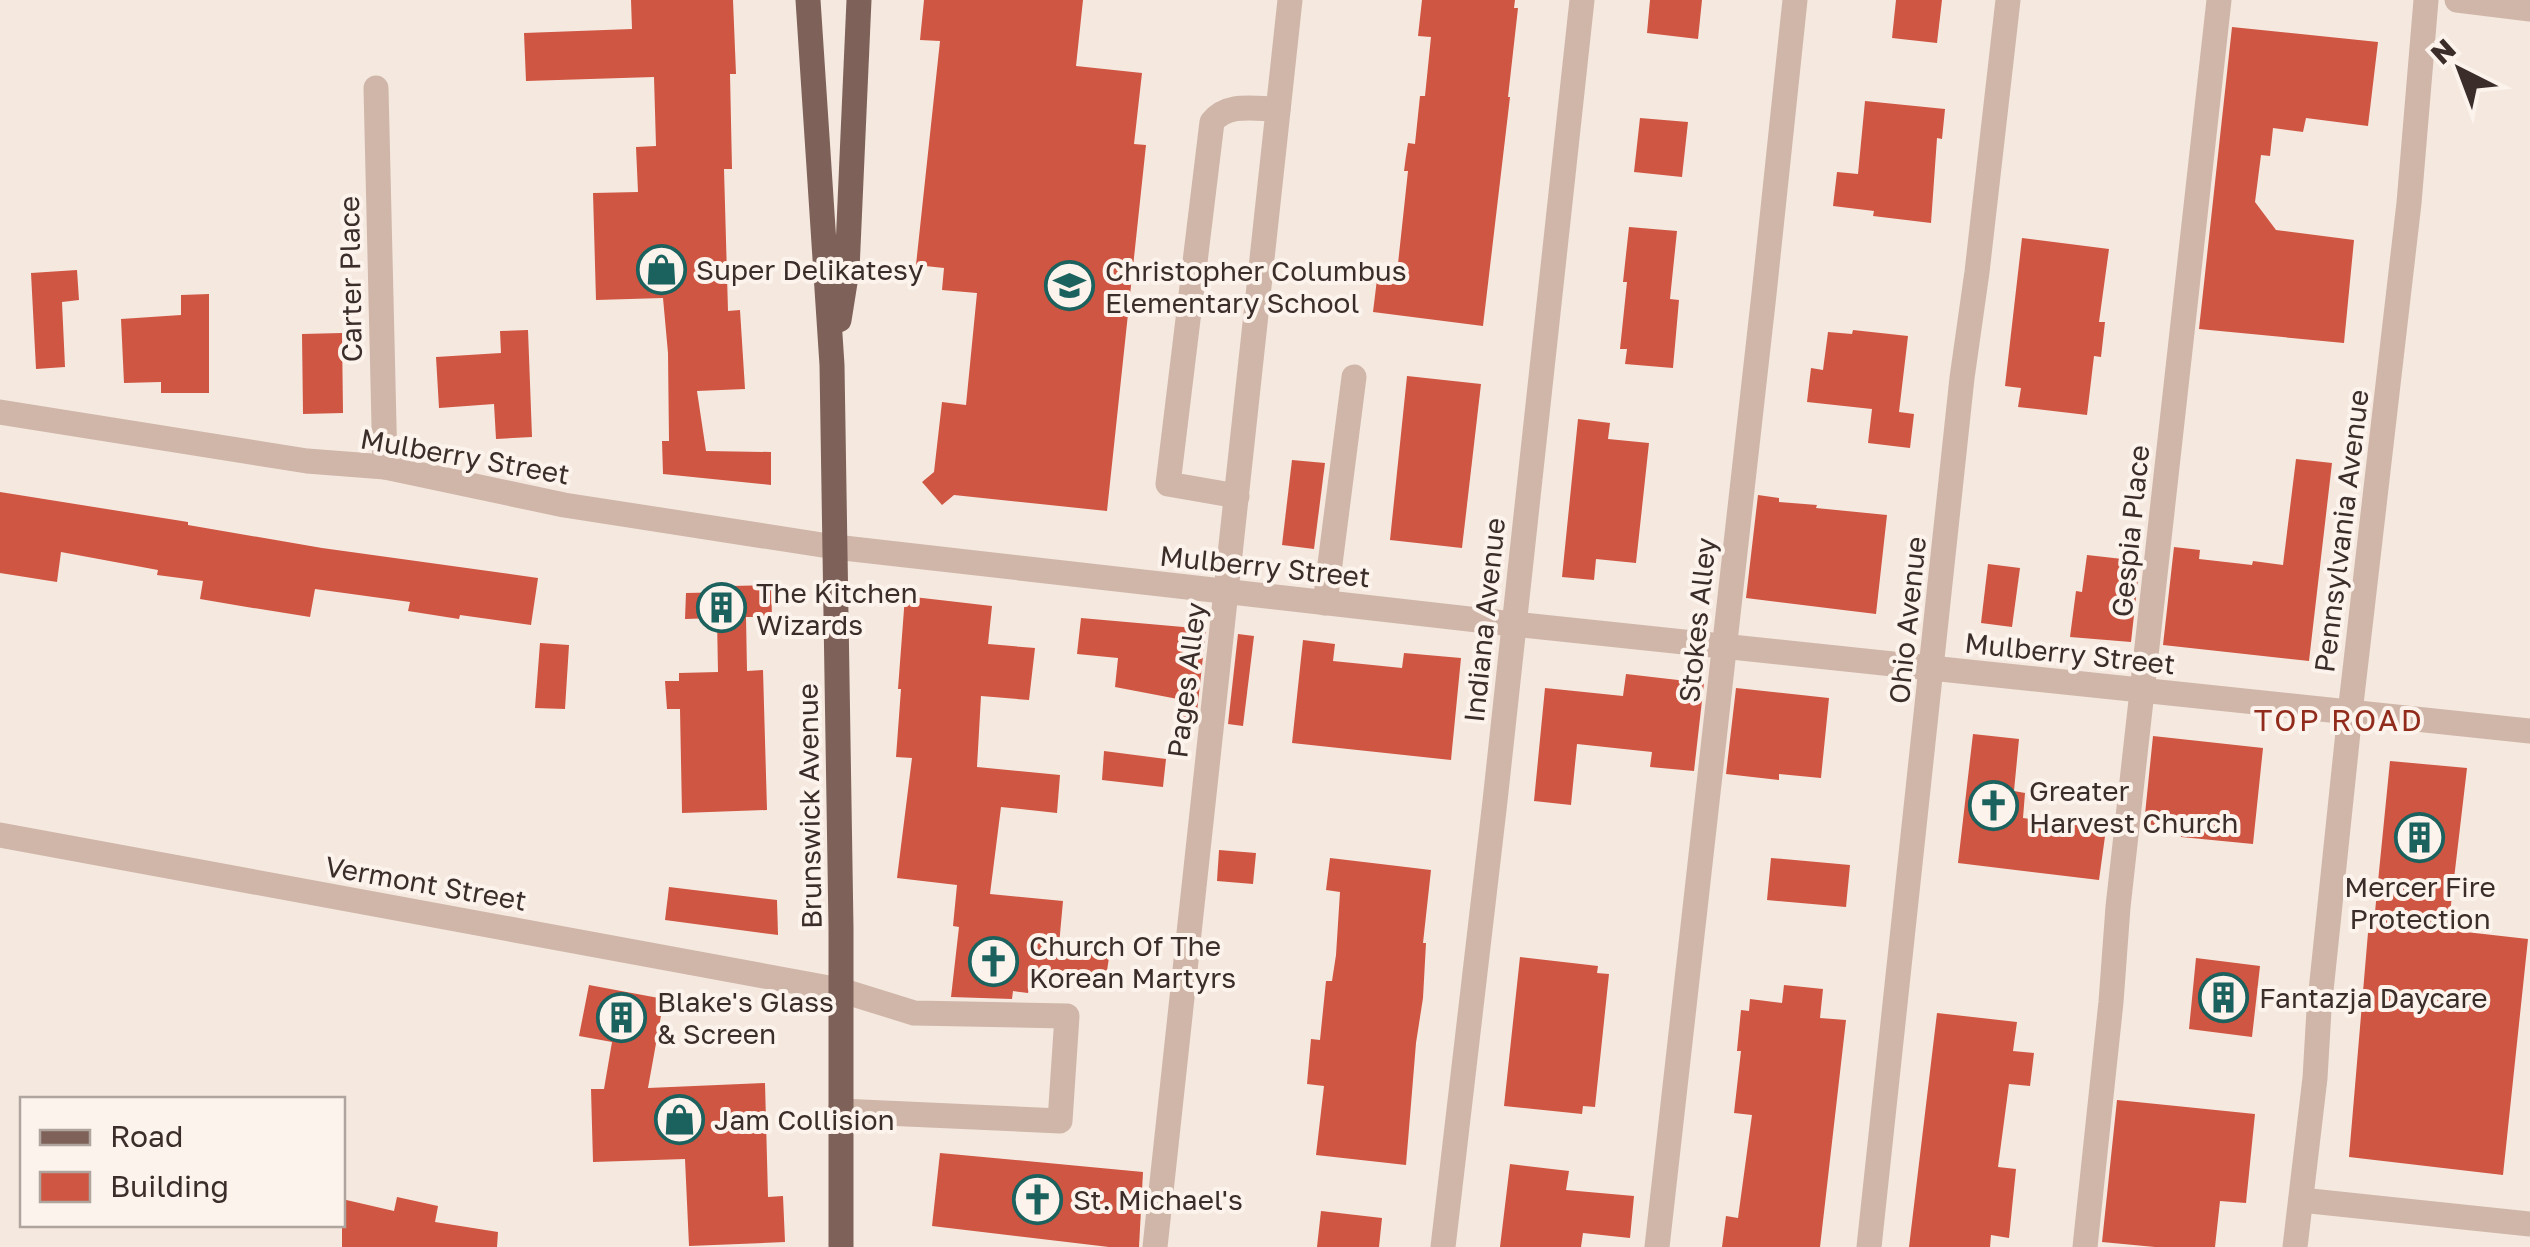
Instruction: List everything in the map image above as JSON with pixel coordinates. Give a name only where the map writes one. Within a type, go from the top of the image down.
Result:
[{"type":"main road","name":"Brunswick Avenue","points":[[808,0],[832,365],[841,1247]]},
{"type":"main road","name":"Brunswick Avenue","points":[[832,365],[847,270],[858,0]]},
{"type":"street","name":"Pages Alley","points":[[1155,1247],[1290,0]]},
{"type":"street","name":"Indiana Avenue","points":[[1443,1247],[1582,0]]},
{"type":"street","name":"Stokes Alley","points":[[1657,1247],[1794,0]]},
{"type":"street","name":"Ohio Avenue","points":[[1869,1247],[1962,378],[2008,0]]},
{"type":"street","name":"Gespia Place","points":[[2085,1247],[2218,0]]},
{"type":"street","name":"Pennsylvania Avenue","points":[[2295,1247],[2350,713],[2409,204],[2426,0]]},
{"type":"street","points":[[2457,0],[2530,9]]},
{"type":"street","name":"Carter Place","points":[[376,88],[385,467]]},
{"type":"street","points":[[1237,496],[1168,484],[1212,122],[1231,108],[1278,109]]},
{"type":"street","points":[[1325,602],[1354,377]]},
{"type":"street","name":"Mulberry Street","points":[[0,412],[307,461],[385,467],[564,505],[835,548],[2530,731]]},
{"type":"street","name":"Vermont Street","points":[[0,835],[840,990],[914,1013],[1067,1016],[1060,1122],[840,1111]]},
{"type":"street","points":[[2300,1200],[2515,1231]]},
{"type":"building","points":[[631,0],[733,0],[736,74],[730,74],[732,169],[724,169],[728,311],[740,310],[745,389],[697,391],[706,451],[771,452],[771,485],[663,474],[662,441],[669,441],[663,298],[596,300],[593,193],[638,192],[636,147],[656,146],[654,77],[526,81],[524,33],[632,29]]},
{"type":"building","name":"Christopher Columbus Elementary School","points":[[924,0],[1083,0],[1076,66],[1142,73],[1134,144],[1146,145],[1107,511],[954,495],[942,505],[922,482],[934,472],[942,402],[966,405],[977,293],[942,290],[944,268],[916,265],[940,41],[920,40]]},
{"type":"building","points":[[1422,0],[1515,0],[1514,8],[1518,8],[1483,326],[1373,312],[1378,271],[1397,273],[1408,143],[1415,144],[1420,96],[1425,96],[1431,37],[1418,36]]},
{"type":"building","points":[[1650,0],[1702,0],[1698,39],[1647,33]]},
{"type":"building","points":[[1896,0],[1942,0],[1937,43],[1892,38]]},
{"type":"building","points":[[2232,27],[2378,42],[2368,126],[2306,118],[2303,132],[2273,128],[2270,156],[2261,155],[2255,202],[2276,230],[2354,240],[2344,343],[2199,329]]},
{"type":"building","points":[[1865,101],[1945,109],[1942,139],[1937,138],[1931,223],[1873,216],[1874,211],[1833,206],[1837,172],[1858,174]]},
{"type":"building","points":[[1640,118],[1688,122],[1682,177],[1634,172]]},
{"type":"building","points":[[1629,227],[1677,231],[1670,299],[1679,300],[1673,368],[1625,364],[1627,349],[1620,349]]},
{"type":"building","points":[[2022,238],[2109,249],[2099,322],[2105,322],[2101,357],[2094,356],[2087,415],[2018,407],[2021,388],[2005,386]]},
{"type":"building","points":[[77,270],[79,300],[62,302],[65,367],[36,369],[31,273]]},
{"type":"building","points":[[209,294],[209,393],[161,393],[161,382],[124,383],[121,319],[181,315],[181,295]]},
{"type":"building","points":[[528,330],[532,437],[496,439],[494,404],[439,408],[436,357],[501,353],[500,331]]},
{"type":"building","points":[[1853,330],[1908,336],[1899,412],[1914,414],[1910,448],[1868,443],[1872,409],[1807,402],[1811,368],[1823,370],[1828,332],[1852,334]]},
{"type":"building","points":[[342,333],[343,413],[303,414],[302,334]]},
{"type":"building","points":[[1407,376],[1481,384],[1462,548],[1390,540]]},
{"type":"building","points":[[1578,419],[1610,423],[1608,439],[1649,443],[1636,563],[1596,559],[1594,580],[1562,577]]},
{"type":"building","points":[[2296,459],[2332,463],[2309,661],[2163,645],[2174,547],[2200,550],[2199,559],[2283,565]]},
{"type":"building","points":[[1292,460],[1325,463],[1314,549],[1282,545]]},
{"type":"building","points":[[0,492],[322,548],[538,578],[531,625],[408,611],[410,602],[315,589],[310,617],[200,599],[203,581],[157,575],[158,570],[61,552],[57,582],[0,573]]},
{"type":"building","points":[[1758,495],[1779,498],[1779,502],[1817,505],[1816,508],[1887,515],[1876,614],[1746,598]]},
{"type":"building","points":[[2087,555],[2140,561],[2131,642],[2070,637],[2076,591],[2082,592]]},
{"type":"building","points":[[1988,564],[2020,568],[2012,627],[1981,623]]},
{"type":"building","points":[[771,585],[772,617],[746,617],[747,671],[763,670],[767,810],[682,813],[680,709],[667,709],[665,681],[679,681],[679,673],[718,672],[717,618],[685,619],[686,593],[732,592],[731,586]]},
{"type":"building","points":[[905,596],[992,606],[988,644],[1035,648],[1029,700],[981,696],[977,767],[1060,775],[1057,813],[1001,807],[990,894],[1063,901],[1059,945],[1110,951],[1105,984],[1031,975],[1028,993],[1013,991],[1012,999],[951,997],[959,927],[953,926],[957,885],[897,878],[912,758],[896,757]]},
{"type":"building","points":[[1081,618],[1206,629],[1196,721],[1182,719],[1183,700],[1115,687],[1118,658],[1077,654]]},
{"type":"building","points":[[1238,634],[1254,636],[1243,726],[1228,724]]},
{"type":"building","points":[[1303,640],[1335,644],[1333,661],[1402,668],[1404,653],[1461,658],[1451,760],[1292,743]]},
{"type":"building","points":[[540,643],[569,645],[565,709],[535,708]]},
{"type":"building","points":[[1626,674],[1704,683],[1694,771],[1650,767],[1652,752],[1577,744],[1571,805],[1534,801],[1545,688],[1623,696]]},
{"type":"building","points":[[1736,688],[1829,698],[1821,778],[1779,774],[1779,780],[1726,774]]},
{"type":"building","name":"Greater Harvest Church","points":[[1973,734],[2019,739],[2014,791],[2025,793],[2023,818],[2106,829],[2099,880],[1958,863]]},
{"type":"building","points":[[2153,736],[2263,748],[2253,844],[2181,837],[2182,828],[2144,824]]},
{"type":"building","points":[[1104,751],[1166,759],[1163,787],[1102,780]]},
{"type":"building","points":[[2390,761],[2467,768],[2448,930],[2528,939],[2503,1175],[2349,1157],[2369,921],[2374,922]]},
{"type":"building","points":[[1219,850],[1256,853],[1253,884],[1217,881]]},
{"type":"building","points":[[1330,858],[1431,870],[1406,1165],[1316,1155],[1324,1086],[1307,1084],[1311,1039],[1320,1040],[1326,981],[1332,981],[1336,955],[1340,892],[1326,890]]},
{"type":"building","points":[[1771,858],[1850,865],[1846,907],[1767,900]]},
{"type":"building","points":[[669,887],[777,900],[778,935],[665,920]]},
{"type":"building","points":[[1520,957],[1598,966],[1597,973],[1609,974],[1595,1107],[1583,1106],[1582,1114],[1504,1106]]},
{"type":"building","name":"Fantazja Daycare","points":[[2196,958],[2260,966],[2252,1037],[2189,1029]]},
{"type":"building","points":[[589,985],[664,999],[648,1088],[765,1083],[768,1197],[783,1196],[785,1242],[689,1246],[685,1159],[593,1162],[591,1089],[604,1089],[612,1042],[579,1036]]},
{"type":"building","points":[[1784,985],[1823,989],[1820,1018],[1846,1020],[1820,1247],[1722,1247],[1726,1216],[1738,1218],[1752,1115],[1734,1113],[1741,1010],[1749,1011],[1750,999],[1782,1003]]},
{"type":"building","points":[[1937,1013],[2017,1022],[2013,1051],[2034,1053],[2030,1086],[2009,1084],[1998,1167],[2016,1169],[2009,1238],[1991,1235],[1990,1247],[1909,1247]]},
{"type":"building","points":[[2117,1100],[2255,1114],[2246,1203],[2220,1201],[2215,1247],[2102,1242]]},
{"type":"building","name":"St. Michael's","points":[[940,1153],[1143,1172],[1139,1247],[1109,1247],[932,1226]]},
{"type":"building","points":[[1510,1164],[1569,1171],[1566,1190],[1634,1196],[1630,1238],[1583,1233],[1581,1247],[1500,1247]]},
{"type":"building","points":[[397,1197],[438,1206],[435,1222],[498,1232],[497,1247],[342,1247],[345,1200],[394,1211]]},
{"type":"building","points":[[1321,1211],[1382,1218],[1379,1247],[1317,1247]]},
{"type":"place","name":"Super Delikatesy","points":[[661,269]]},
{"type":"place","name":"Christopher Columbus Elementary School","points":[[1070,286]]},
{"type":"place","name":"The Kitchen Wizards","points":[[721,608]]},
{"type":"place","name":"Greater Harvest Church","points":[[1994,806]]},
{"type":"place","name":"Mercer Fire Protection","points":[[2420,838]]},
{"type":"place","name":"Church Of The Korean Martyrs","points":[[994,961]]},
{"type":"place","name":"Fantazja Daycare","points":[[2224,997]]},
{"type":"place","name":"Blake's Glass & Screen","points":[[622,1017]]},
{"type":"place","name":"Jam Collision","points":[[679,1119]]},
{"type":"place","name":"St. Michael's","points":[[1038,1199]]},
{"type":"district","name":"TOP ROAD","points":[[2339,720]]}]
